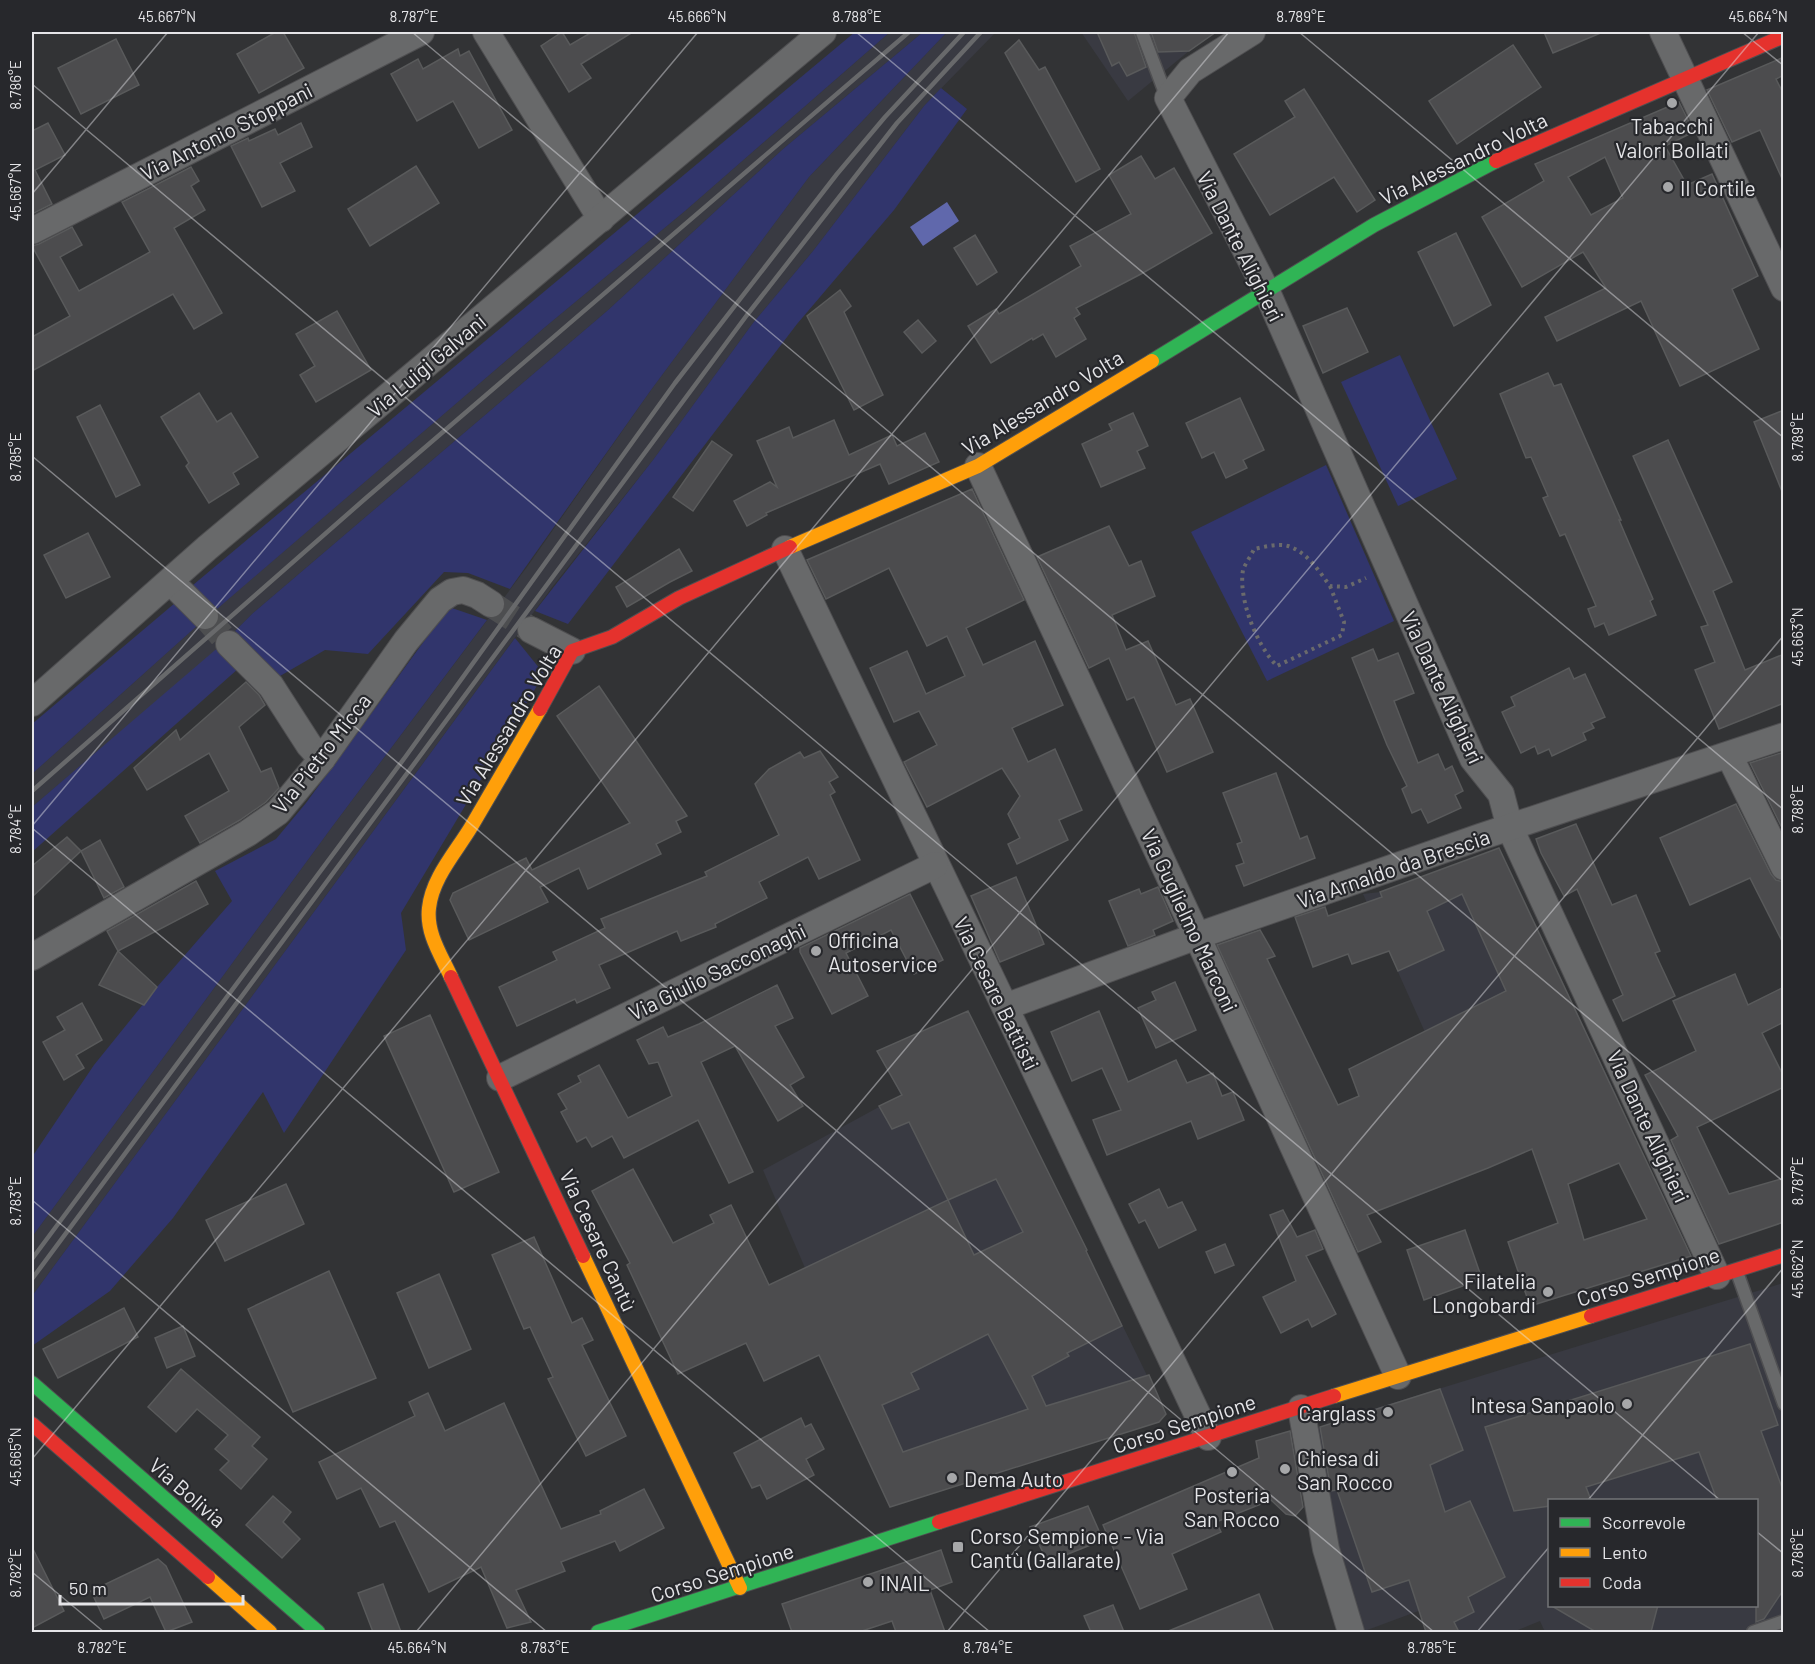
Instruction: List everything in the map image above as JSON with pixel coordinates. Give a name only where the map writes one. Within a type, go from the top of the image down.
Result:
[{"type":"street","name":"Via Antonio Stoppani","points":[[32,231],[421,32]]},
{"type":"street","points":[[486,32],[601,219]]},
{"type":"street","name":"Via Luigi Galvani","points":[[32,703],[217,540],[823,32]]},
{"type":"street","points":[[1167,98],[1190,71],[1252,32]]},
{"type":"street","points":[[1663,32],[1784,288]]},
{"type":"street","name":"Via Alessandro Volta","points":[[429,907],[439,880],[573,651],[612,636],[679,598],[785,549],[978,466],[1268,292],[1374,225],[1491,164],[1784,36]]},
{"type":"street","name":"Via Dante Alighieri","points":[[1167,98],[1268,292],[1473,759],[1501,794],[1510,828],[1727,1273]]},
{"type":"street","name":"Via Guglielmo Marconi","points":[[978,466],[1197,936],[1398,1376]]},
{"type":"street","name":"Via Cesare Battisti","points":[[785,549],[1208,1437]]},
{"type":"street","points":[[171,582],[205,616]]},
{"type":"street","name":"Via Pietro Micca","points":[[32,957],[182,872],[278,812],[322,759],[406,641],[440,600],[452,592],[463,590],[491,604]]},
{"type":"street","points":[[531,630],[573,651]]},
{"type":"street","points":[[229,644],[271,686],[309,745],[322,759]]},
{"type":"street","name":"Via Arnaldo da Brescia","points":[[1005,1007],[1197,936],[1784,736]]},
{"type":"street","points":[[1729,755],[1784,867]]},
{"type":"street","name":"Via Giulio Sacconaghi","points":[[500,1078],[935,865]]},
{"type":"street","name":"Via Cesare Cantù","points":[[429,907],[429,922],[433,936],[740,1588]]},
{"type":"street","name":"Corso Sempione","points":[[598,1632],[1784,1255]]},
{"type":"street","name":"Via Bolivia","points":[[32,1383],[318,1632]]},
{"type":"street","points":[[1301,1408],[1326,1549],[1351,1632]]},
{"type":"street","points":[[32,1424],[261,1627],[270,1632]]},
{"type":"lane","points":[[1142,32],[1167,98]]},
{"type":"lane","points":[[1727,1273],[1784,1404]]},
{"type":"lane","points":[[1753,1632],[1784,1621]]},
{"type":"path","points":[[1330,586],[1344,622],[1342,635],[1277,666],[1270,660],[1257,636],[1244,601],[1243,569],[1254,549],[1288,546],[1310,560],[1330,586],[1346,587],[1389,568]]},
{"type":"shaded area","points":[[855,32],[890,32],[685,211],[544,328],[217,609],[193,585]]},
{"type":"shaded area","points":[[890,32],[923,32],[783,149],[607,311],[253,613],[211,655],[32,807],[32,774],[198,625],[544,328],[685,211]]},
{"type":"shaded area","points":[[923,32],[947,32],[809,177],[651,390],[510,589],[468,573],[444,572],[368,654],[325,650],[280,676],[235,631],[253,613],[607,311],[783,149]]},
{"type":"shaded area","points":[[947,32],[996,32],[924,106],[813,251],[753,323],[653,460],[553,586],[32,1296],[32,1237],[332,827],[527,567],[651,390],[809,177]]},
{"type":"shaded area","points":[[1081,32],[1216,32],[1128,101]]},
{"type":"shaded area","points":[[941,88],[967,109],[894,210],[797,324],[568,624],[535,611],[653,460],[753,323],[813,251],[924,106]]},
{"type":"shaded area","points":[[1400,355],[1457,479],[1398,506],[1341,382]]},
{"type":"shaded area","points":[[1326,465],[1394,621],[1267,681],[1191,532]]},
{"type":"shaded area","points":[[175,603],[198,625],[32,774],[32,724]]},
{"type":"shaded area","points":[[449,607],[487,620],[332,827],[32,1237],[32,1157],[94,1065],[157,987],[232,901],[215,871],[276,839],[306,803]]},
{"type":"shaded area","points":[[515,638],[544,674],[401,913],[406,950],[284,1133],[263,1092],[173,1218],[110,1291],[32,1346],[32,1296]]},
{"type":"shaded area","points":[[221,645],[239,668],[32,852],[32,807]]},
{"type":"shaded area","points":[[1499,848],[1618,1099],[1528,1136],[1488,1168],[1415,1197],[1395,1155],[1433,1050],[1363,894],[1380,892]]},
{"type":"shaded area","points":[[968,1011],[1166,1414],[1159,1422],[890,1507],[784,1278],[805,1268],[763,1170],[901,1095],[877,1051]]},
{"type":"shaded area","points":[[1783,1283],[1783,1632],[1545,1632],[1540,1621],[1513,1632],[1439,1632],[1429,1607],[1362,1632],[1335,1539],[1314,1430],[1354,1415]]},
{"type":"water","points":[[947,202],[959,221],[923,246],[910,227]]},
{"type":"building","points":[[276,32],[283,32],[304,68],[259,93],[237,54]]},
{"type":"building","points":[[562,32],[570,45],[592,32],[633,32],[581,64],[591,78],[569,92],[541,46]]},
{"type":"building","points":[[1097,32],[1134,32],[1146,67],[1127,76],[1119,62],[1112,66]]},
{"type":"building","points":[[1151,32],[1216,32],[1189,51],[1158,52]]},
{"type":"building","points":[[1544,32],[1603,32],[1553,53]]},
{"type":"building","points":[[116,39],[139,85],[81,114],[58,68]]},
{"type":"building","points":[[1019,40],[1039,70],[1045,67],[1100,169],[1076,182],[1005,53]]},
{"type":"building","points":[[1513,45],[1541,87],[1457,144],[1429,101]]},
{"type":"building","points":[[458,49],[460,56],[469,51],[512,130],[479,148],[453,101],[417,121],[391,74],[418,59],[423,69]]},
{"type":"building","points":[[1784,57],[1784,75],[1776,79],[1784,95],[1784,183],[1760,130],[1732,142],[1707,90]]},
{"type":"building","points":[[1304,89],[1375,200],[1357,212],[1334,177],[1270,215],[1234,154],[1295,117],[1285,101]]},
{"type":"building","points":[[1679,102],[1694,132],[1665,146],[1687,185],[1712,174],[1758,276],[1732,289],[1759,349],[1680,386],[1641,301],[1557,341],[1545,317],[1606,288],[1583,252],[1522,287],[1482,217],[1544,181],[1535,164]],"holes":[[[1605,157],[1623,198],[1591,215],[1568,177]]]},
{"type":"building","points":[[48,123],[65,155],[35,170],[52,204],[32,214],[32,131]]},
{"type":"building","points":[[301,123],[312,147],[280,163],[295,191],[262,207],[231,146],[248,138],[249,141],[275,129],[278,135]]},
{"type":"building","points":[[1141,156],[1155,179],[1174,168],[1212,233],[1076,308],[1080,314],[1074,318],[1086,339],[1056,357],[1043,334],[1033,340],[1032,338],[991,363],[968,326],[996,309],[999,314],[1081,266],[1070,246],[1131,214],[1109,175]]},
{"type":"building","points":[[416,166],[439,203],[370,246],[348,209]]},
{"type":"building","points":[[191,167],[199,181],[191,186],[205,210],[174,228],[222,313],[194,329],[173,294],[32,371],[32,337],[70,316],[32,246],[72,227],[82,245],[60,257],[79,291],[150,252],[122,202]]},
{"type":"building","points":[[1456,233],[1491,305],[1454,326],[1418,252]]},
{"type":"building","points":[[975,235],[997,272],[977,285],[954,248]]},
{"type":"building","points":[[840,290],[851,306],[844,312],[883,395],[854,410],[807,316]]},
{"type":"building","points":[[1347,308],[1368,352],[1323,373],[1303,326]]},
{"type":"building","points":[[337,311],[371,370],[316,402],[300,375],[315,366],[296,334]]},
{"type":"building","points":[[918,320],[936,341],[922,353],[904,332]]},
{"type":"building","points":[[1548,373],[1554,386],[1561,384],[1653,599],[1650,601],[1656,615],[1609,635],[1604,623],[1595,627],[1588,609],[1596,606],[1565,534],[1560,536],[1543,498],[1548,496],[1531,457],[1526,458],[1500,394]]},
{"type":"building","points":[[199,393],[217,422],[231,413],[258,457],[233,473],[239,484],[209,503],[186,466],[189,463],[161,417]]},
{"type":"building","points":[[1240,398],[1264,450],[1243,460],[1247,468],[1226,478],[1214,452],[1202,458],[1186,423]]},
{"type":"building","points":[[100,405],[140,485],[116,497],[77,417]]},
{"type":"building","points":[[1784,410],[1784,494],[1783,494],[1754,422]]},
{"type":"building","points":[[1133,413],[1148,446],[1137,451],[1145,468],[1101,487],[1082,444],[1112,430],[1109,424]]},
{"type":"building","points":[[834,420],[849,455],[892,435],[897,446],[925,433],[939,462],[889,484],[880,464],[766,513],[767,515],[747,526],[734,501],[770,482],[777,487],[757,441],[789,427],[793,438]]},
{"type":"building","points":[[1668,440],[1732,582],[1713,591],[1745,670],[1784,654],[1784,703],[1719,729],[1695,670],[1715,662],[1701,627],[1708,625],[1633,456]]},
{"type":"building","points":[[712,441],[732,455],[693,511],[673,497]]},
{"type":"building","points":[[972,489],[1024,600],[966,628],[983,665],[1035,641],[1063,705],[1012,728],[1028,762],[1055,749],[1082,810],[1059,820],[1068,840],[1017,864],[1008,844],[1020,838],[1008,814],[1020,796],[1002,768],[927,807],[904,762],[937,745],[919,711],[894,722],[870,668],[907,651],[926,694],[965,676],[947,636],[927,646],[889,568],[826,599],[807,560]]},
{"type":"building","points":[[1109,526],[1129,566],[1141,561],[1155,596],[1112,615],[1126,650],[1148,641],[1176,705],[1190,699],[1213,752],[1167,772],[1134,697],[1127,700],[1109,658],[1089,668],[1037,557]]},
{"type":"building","points":[[88,533],[110,577],[66,598],[44,555]]},
{"type":"building","points":[[679,549],[692,571],[627,607],[616,587]]},
{"type":"building","points":[[1373,649],[1378,661],[1398,653],[1414,693],[1394,701],[1418,763],[1438,754],[1445,770],[1452,766],[1463,791],[1455,795],[1461,808],[1428,823],[1421,809],[1412,813],[1402,789],[1407,786],[1387,745],[1352,658]]},
{"type":"building","points":[[1569,668],[1574,679],[1585,674],[1605,717],[1591,723],[1594,728],[1583,733],[1586,740],[1552,756],[1549,749],[1538,754],[1535,746],[1521,753],[1502,712],[1515,706],[1511,697]]},
{"type":"building","points":[[246,682],[265,705],[239,727],[261,772],[271,768],[279,788],[266,802],[200,843],[185,816],[229,791],[209,753],[147,790],[134,768],[176,730],[180,740]]},
{"type":"building","points":[[599,686],[687,816],[676,821],[681,832],[656,844],[661,854],[588,889],[579,868],[540,887],[548,902],[469,940],[450,900],[453,893],[526,858],[532,870],[630,823],[557,716]]},
{"type":"building","points":[[820,751],[838,777],[829,782],[835,792],[830,795],[860,860],[819,879],[808,857],[759,882],[767,898],[715,924],[716,927],[681,941],[677,931],[599,965],[610,988],[577,1003],[575,999],[517,1026],[499,987],[557,960],[553,952],[605,928],[601,919],[707,876],[705,872],[779,835],[755,784],[769,769],[800,752],[804,758]]},
{"type":"building","points":[[1784,752],[1784,832],[1750,763]]},
{"type":"building","points":[[1276,773],[1300,839],[1307,836],[1315,858],[1244,886],[1236,866],[1244,863],[1237,844],[1242,842],[1223,793]]},
{"type":"building","points":[[1736,804],[1771,874],[1776,880],[1784,882],[1784,945],[1750,878],[1690,905],[1660,838]]},
{"type":"building","points":[[1576,824],[1612,905],[1636,895],[1660,951],[1655,953],[1675,996],[1623,1021],[1613,1000],[1623,995],[1577,889],[1564,896],[1536,839]]},
{"type":"building","points":[[67,837],[81,851],[32,897],[32,866]]},
{"type":"building","points":[[100,840],[124,887],[104,898],[81,851]]},
{"type":"building","points":[[1499,848],[1691,1256],[1530,1306],[1508,1242],[1558,1223],[1532,1149],[1367,1215],[1381,1242],[1358,1252],[1217,945],[1260,930],[1275,956],[1267,959],[1338,1105],[1359,1096],[1349,1069],[1506,991],[1462,894],[1427,911],[1444,950],[1398,971],[1389,951],[1352,964],[1348,954],[1313,967],[1295,917],[1325,907],[1328,916],[1382,897],[1380,892]],"holes":[[[1619,1163],[1647,1219],[1584,1240],[1568,1184]]]},
{"type":"building","points":[[1016,877],[1044,944],[1000,962],[971,896]]},
{"type":"building","points":[[196,881],[208,904],[118,951],[107,931]]},
{"type":"building","points":[[1158,887],[1173,921],[1153,930],[1155,935],[1128,946],[1109,901],[1139,889],[1141,894]]},
{"type":"building","points":[[910,894],[943,960],[914,974],[891,930],[846,953],[868,996],[832,1014],[800,948]]},
{"type":"building","points":[[118,951],[157,987],[144,1005],[99,985]]},
{"type":"building","points":[[1735,974],[1748,1005],[1784,987],[1784,1022],[1762,1033],[1784,1077],[1784,1087],[1697,1127],[1729,1194],[1784,1178],[1784,1222],[1719,1244],[1671,1140],[1678,1136],[1645,1075],[1696,1051],[1673,1001]]},
{"type":"building","points":[[1175,982],[1196,1030],[1156,1048],[1138,1008],[1156,1000],[1152,992]]},
{"type":"building","points":[[777,985],[793,1018],[775,1026],[804,1077],[790,1085],[803,1106],[778,1121],[735,1046],[701,1062],[753,1172],[729,1183],[698,1120],[624,1158],[612,1136],[592,1147],[586,1137],[577,1142],[561,1112],[567,1109],[558,1094],[581,1082],[578,1076],[599,1065],[628,1118],[672,1096],[658,1062],[649,1064],[637,1040],[663,1027],[668,1037]]},
{"type":"building","points":[[82,1003],[102,1040],[76,1055],[84,1068],[64,1080],[43,1042],[65,1030],[57,1017]]},
{"type":"building","points":[[968,1011],[1087,1250],[1122,1326],[1067,1353],[1069,1356],[1032,1376],[1046,1406],[1149,1375],[1166,1414],[1159,1422],[890,1507],[819,1355],[764,1381],[746,1343],[678,1374],[627,1265],[630,1263],[592,1191],[633,1169],[673,1243],[714,1223],[710,1215],[731,1205],[769,1285],[948,1200],[909,1122],[892,1129],[879,1106],[902,1095],[877,1051]],"holes":[[[996,1179],[1023,1232],[974,1255],[948,1200]],[[988,1334],[1028,1409],[903,1452],[882,1405],[919,1389],[911,1373]]]},
{"type":"building","points":[[1099,1011],[1128,1082],[1176,1060],[1187,1083],[1213,1073],[1222,1096],[1233,1092],[1244,1120],[1198,1139],[1191,1121],[1107,1155],[1093,1120],[1121,1110],[1102,1068],[1072,1081],[1051,1032]]},
{"type":"building","points":[[430,1015],[499,1172],[454,1192],[384,1036]]},
{"type":"building","points":[[286,1184],[304,1224],[225,1261],[206,1220]]},
{"type":"building","points":[[1159,1189],[1168,1208],[1182,1202],[1196,1230],[1159,1248],[1145,1220],[1139,1223],[1129,1204]]},
{"type":"building","points":[[1283,1210],[1297,1237],[1315,1230],[1323,1249],[1306,1256],[1336,1314],[1312,1327],[1308,1319],[1281,1333],[1263,1297],[1296,1281],[1270,1215]]},
{"type":"building","points":[[1465,1230],[1482,1279],[1424,1300],[1407,1250]]},
{"type":"building","points":[[534,1237],[572,1323],[582,1318],[593,1340],[582,1345],[626,1436],[586,1456],[548,1379],[553,1377],[530,1327],[524,1329],[492,1255]]},
{"type":"building","points":[[1225,1244],[1234,1265],[1215,1273],[1206,1252]]},
{"type":"building","points":[[329,1271],[376,1378],[293,1412],[248,1309]]},
{"type":"building","points":[[439,1274],[471,1349],[429,1368],[397,1293]]},
{"type":"building","points":[[124,1308],[138,1337],[58,1378],[43,1349]]},
{"type":"building","points":[[183,1326],[195,1356],[167,1368],[155,1338]]},
{"type":"building","points":[[1750,1344],[1778,1425],[1761,1431],[1784,1493],[1784,1589],[1764,1619],[1756,1622],[1758,1499],[1717,1499],[1699,1452],[1586,1487],[1591,1499],[1548,1499],[1548,1506],[1514,1511],[1485,1427]]},
{"type":"building","points":[[181,1369],[260,1437],[252,1446],[267,1459],[241,1489],[220,1470],[229,1461],[215,1449],[228,1435],[197,1409],[176,1432],[148,1407]]},
{"type":"building","points":[[1440,1389],[1463,1450],[1430,1465],[1445,1512],[1470,1501],[1505,1577],[1468,1597],[1474,1612],[1454,1622],[1459,1632],[1426,1632],[1409,1580],[1372,1592],[1337,1490],[1331,1491],[1320,1427]]},
{"type":"building","points":[[428,1393],[445,1431],[504,1403],[561,1529],[601,1514],[600,1511],[644,1489],[664,1528],[620,1551],[615,1541],[561,1562],[565,1571],[516,1590],[531,1622],[507,1628],[481,1567],[429,1592],[395,1521],[380,1527],[361,1488],[337,1499],[319,1462],[415,1416],[409,1402]]},
{"type":"building","points":[[801,1418],[805,1427],[811,1424],[824,1449],[806,1459],[814,1475],[767,1499],[760,1485],[752,1488],[734,1453]]},
{"type":"building","points":[[1290,1431],[1303,1507],[1295,1516],[1286,1514],[1271,1500],[1216,1522],[1221,1532],[1172,1554],[1187,1589],[1140,1609],[1103,1525],[1259,1458],[1256,1441]]},
{"type":"building","points":[[273,1496],[291,1512],[283,1522],[300,1539],[282,1558],[246,1525]]},
{"type":"building","points":[[1088,1506],[1103,1540],[1048,1562],[1030,1527]]},
{"type":"building","points":[[32,1547],[64,1611],[32,1628]]},
{"type":"building","points":[[941,1550],[952,1582],[930,1590],[945,1632],[896,1632],[892,1621],[859,1632],[792,1632],[782,1604]]},
{"type":"building","points":[[158,1559],[166,1566],[192,1622],[166,1632],[150,1597],[104,1619],[91,1591]]},
{"type":"building","points":[[383,1584],[401,1632],[373,1632],[358,1593]]},
{"type":"building","points":[[1259,1594],[1274,1632],[1166,1632]]},
{"type":"building","points":[[1113,1605],[1124,1632],[1091,1632],[1084,1616]]},
{"type":"building","points":[[1553,1607],[1657,1607],[1651,1632],[1596,1632]]},
{"type":"tunnel","points":[[491,604],[531,630]]},
{"type":"tunnel","points":[[205,616],[229,644]]},
{"type":"railway","points":[[32,791],[366,498],[909,32]]},
{"type":"railway","points":[[32,1259],[406,756],[675,383],[837,174],[885,117],[964,32]]},
{"type":"railway","points":[[32,1279],[747,315],[897,123],[981,32]]},
{"type":"traffic: fast","points":[[1152,361],[1374,225],[1496,161]]},
{"type":"traffic: fast","points":[[32,1383],[318,1632]]},
{"type":"traffic: fast","points":[[598,1632],[939,1522]]},
{"type":"traffic: slow","points":[[790,547],[978,466],[1152,361]]},
{"type":"traffic: slow","points":[[451,977],[435,944],[430,926],[431,897],[440,876],[540,709]]},
{"type":"traffic: slow","points":[[583,1256],[740,1588]]},
{"type":"traffic: slow","points":[[1334,1396],[1591,1316]]},
{"type":"traffic: slow","points":[[208,1577],[270,1632]]},
{"type":"traffic: jam","points":[[1496,161],[1784,36]]},
{"type":"traffic: jam","points":[[540,709],[572,651],[612,637],[679,598],[790,547]]},
{"type":"traffic: jam","points":[[451,977],[583,1256]]},
{"type":"traffic: jam","points":[[1591,1316],[1784,1255]]},
{"type":"traffic: jam","points":[[939,1522],[1334,1396]]},
{"type":"traffic: jam","points":[[32,1424],[208,1577]]},
{"type":"place","name":"Tabacchi Valori Bollati","points":[[1672,103]]},
{"type":"place","name":"Il Cortile","points":[[1668,187]]},
{"type":"place","name":"Officina Autoservice","points":[[816,951]]},
{"type":"place","name":"Filatelia Longobardi","points":[[1548,1292]]},
{"type":"place","name":"Intesa Sanpaolo","points":[[1627,1404]]},
{"type":"place","name":"Carglass","points":[[1388,1412]]},
{"type":"place","name":"Chiesa di San Rocco","points":[[1285,1469]]},
{"type":"place","name":"Posteria San Rocco","points":[[1232,1472]]},
{"type":"place","name":"Dema Auto","points":[[952,1478]]},
{"type":"place","name":"Corso Sempione - Via Cantù (Gallarate)","points":[[958,1547]]},
{"type":"place","name":"INAIL","points":[[868,1582]]}]
